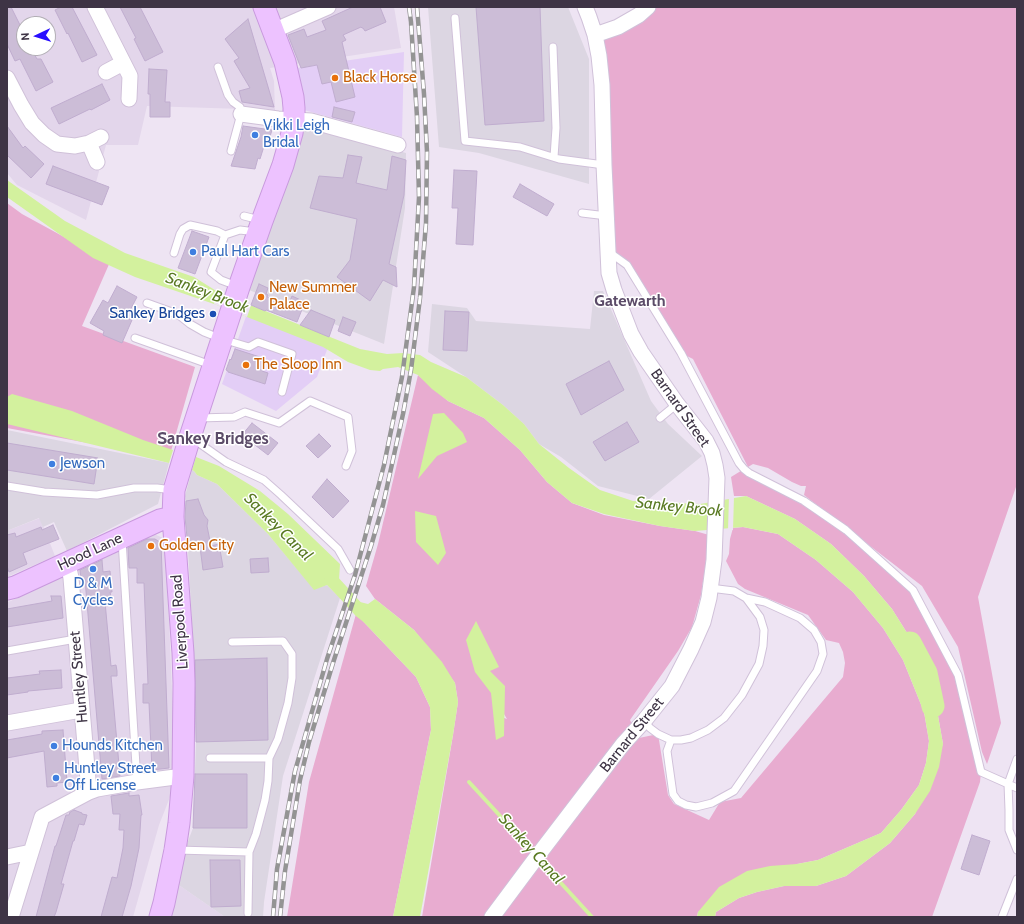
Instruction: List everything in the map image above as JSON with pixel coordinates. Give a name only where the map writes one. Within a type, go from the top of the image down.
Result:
[{"type":"street","points":[[95,7],[130,76],[130,99]]},
{"type":"street","name":"Liverpool Road","points":[[160,917],[180,823],[183,776],[183,653],[173,517],[174,490],[235,299],[255,223],[283,165],[294,120],[294,102],[285,62],[264,7]]},
{"type":"street","points":[[273,31],[328,7]]},
{"type":"street","name":"Barnard Street","points":[[492,917],[623,744],[672,686],[703,622],[710,598],[714,560],[717,478],[712,453],[706,441],[677,404],[641,352],[631,334],[609,273],[602,85],[599,56],[585,7]]},
{"type":"street","points":[[594,35],[618,27],[639,15],[648,7]]},
{"type":"street","points":[[106,72],[123,62]]},
{"type":"street","points":[[7,78],[32,123],[44,135],[57,144],[75,146],[95,140],[97,162]]},
{"type":"street","points":[[241,114],[311,121],[398,145]]},
{"type":"street","name":"Hood Lane","points":[[7,590],[160,520],[173,517]]},
{"type":"street","name":"Huntley Street","points":[[68,563],[71,578],[89,792]]},
{"type":"street","points":[[7,723],[81,710]]},
{"type":"street","points":[[11,917],[42,816],[89,792],[105,787],[183,776]]},
{"type":"street","points":[[7,857],[30,852]]},
{"type":"lane","points":[[455,18],[465,141],[520,147],[554,157],[604,165]]},
{"type":"lane","points":[[553,47],[556,128],[554,157]]},
{"type":"lane","points":[[218,67],[228,95],[233,102],[240,107],[241,114],[231,151]]},
{"type":"lane","points":[[582,213],[607,216]]},
{"type":"lane","points":[[174,253],[180,234],[183,229],[190,225],[217,231],[225,235],[255,223]]},
{"type":"lane","points":[[225,235],[211,272],[221,280],[235,299]]},
{"type":"lane","points":[[608,252],[626,265],[681,353],[739,463],[744,469],[804,501],[846,530],[913,590],[958,675],[981,772],[1017,788]]},
{"type":"lane","points":[[147,303],[172,312],[204,332],[222,339],[249,347],[258,342],[292,354],[282,392]]},
{"type":"lane","points":[[135,338],[213,366]]},
{"type":"lane","points":[[197,418],[234,417],[245,412],[279,423],[310,401],[348,417],[352,452],[346,466]]},
{"type":"lane","points":[[660,418],[677,404]]},
{"type":"lane","points":[[185,453],[199,443],[226,462],[264,480],[338,549],[350,570]]},
{"type":"lane","points":[[7,486],[44,492],[97,495],[134,488],[174,490]]},
{"type":"lane","points":[[122,537],[137,782]]},
{"type":"lane","points":[[671,740],[667,751],[673,794],[675,798],[686,805],[696,807],[712,804],[734,790],[817,671],[823,654],[822,642],[814,630],[800,618],[765,602],[746,598],[734,591],[710,588]]},
{"type":"lane","points":[[644,721],[658,734],[671,740],[681,740],[691,738],[708,730],[724,718],[742,695],[759,664],[763,646],[764,630],[760,617],[746,598]]},
{"type":"lane","points":[[7,651],[76,639]]},
{"type":"lane","points":[[232,642],[283,641],[292,654],[292,678],[288,703],[278,739],[269,758],[265,800],[256,834],[249,852],[248,913]]},
{"type":"lane","points":[[210,758],[269,758]]},
{"type":"lane","points":[[1017,759],[1008,784],[1009,830],[1017,850]]},
{"type":"lane","points":[[175,850],[249,852]]},
{"type":"lane","points":[[1002,917],[1014,894],[1017,879]]},
{"type":"shaded area","points":[[7,7],[394,7],[401,48],[270,68],[274,81],[275,110],[147,106],[138,145],[106,145],[86,220],[17,185],[7,173]]},
{"type":"shaded area","points":[[428,7],[568,7],[589,59],[589,184],[479,153],[439,147]]},
{"type":"shaded area","points":[[648,7],[1017,7],[1017,484],[978,597],[1001,723],[987,764],[982,752],[958,647],[922,586],[804,495],[806,486],[801,486],[792,482],[768,468],[753,464],[748,467],[693,359],[681,353],[627,265],[608,252],[595,35]]},
{"type":"shaded area","points":[[404,52],[402,137],[304,110],[297,68]]},
{"type":"shaded area","points":[[302,125],[406,153],[405,208],[384,344],[249,290]]},
{"type":"shaded area","points":[[7,203],[22,214],[110,262],[82,326],[195,367],[169,458],[7,428]]},
{"type":"shaded area","points":[[594,291],[603,291],[651,401],[668,424],[702,456],[649,499],[598,486],[561,457],[539,444],[524,424],[503,405],[466,377],[428,352],[432,304],[467,308],[476,321],[590,329]]},
{"type":"shaded area","points":[[248,311],[328,347],[317,377],[276,411],[222,384]]},
{"type":"shaded area","points":[[418,375],[448,401],[484,418],[520,450],[547,482],[572,503],[604,515],[695,531],[709,535],[701,595],[692,627],[678,651],[630,720],[639,738],[658,734],[668,795],[674,804],[709,820],[720,802],[741,798],[843,677],[845,663],[843,652],[839,643],[826,640],[808,615],[745,589],[738,584],[726,561],[729,554],[730,539],[733,528],[743,527],[778,534],[816,560],[853,592],[883,628],[903,660],[924,712],[929,741],[926,763],[919,785],[901,810],[881,833],[818,860],[797,864],[698,912],[697,917],[422,917],[458,702],[455,683],[414,630],[375,599],[366,586],[378,544]],"holes":[[[492,694],[507,719],[494,714]]]},
{"type":"shaded area","points":[[7,430],[169,463],[158,504],[67,551],[54,522],[43,527],[39,518],[9,530],[10,535],[7,535]]},
{"type":"shaded area","points":[[744,469],[804,501],[846,530],[913,590],[958,675],[981,772],[980,782],[932,917],[715,917],[716,912],[739,898],[757,892],[784,886],[816,886],[846,876],[890,843],[915,814],[943,744],[934,693],[914,644],[892,609],[864,576],[831,544],[795,519],[746,496],[734,496],[731,477]]},
{"type":"shaded area","points":[[192,470],[197,475],[217,484],[268,534],[314,589],[327,585],[340,598],[283,776],[263,917],[225,917],[173,881],[193,828],[196,742],[194,660],[185,496]]},
{"type":"shaded area","points":[[40,518],[55,556],[7,577],[7,535],[9,530]]},
{"type":"shaded area","points":[[154,534],[163,538],[166,549],[175,762],[172,792],[159,825],[133,917],[7,917],[7,602],[59,575]]},
{"type":"shaded area","points":[[356,614],[416,677],[430,707],[431,730],[393,917],[287,917],[309,782]]},
{"type":"shaded area","points":[[173,881],[225,917],[163,917]]},
{"type":"water","name":"Sankey Brook","points":[[7,180],[65,221],[125,253],[194,277],[218,292],[360,349],[387,354],[403,353],[420,355],[431,362],[466,377],[503,405],[524,424],[539,444],[600,490],[633,501],[700,504],[746,496],[795,519],[831,544],[864,576],[892,609],[914,644],[934,693],[943,744],[939,767],[930,791],[915,814],[890,843],[846,876],[816,886],[784,886],[757,892],[739,898],[716,912],[715,917],[697,917],[698,912],[719,887],[747,871],[770,866],[797,864],[818,860],[881,833],[901,810],[919,785],[926,763],[929,741],[924,712],[903,660],[883,628],[853,592],[816,560],[778,534],[743,527],[695,531],[660,526],[604,514],[572,503],[547,482],[520,450],[484,418],[448,401],[432,389],[418,375],[398,367],[383,369],[380,371],[370,370],[348,362],[323,347],[214,304],[135,277],[93,258],[7,197]]},
{"type":"water","points":[[12,394],[72,411],[143,440],[173,450],[169,463],[7,424],[7,397]]},
{"type":"water","points":[[444,413],[463,433],[467,442],[437,456],[418,479],[433,414]]},
{"type":"water","points":[[196,457],[219,466],[260,491],[288,514],[340,564],[339,580],[345,586],[340,598],[327,585],[314,590],[268,534],[217,484],[197,475],[192,470]]},
{"type":"water","points":[[415,511],[436,516],[446,553],[438,565],[416,542]]},
{"type":"water","points":[[375,599],[414,630],[442,662],[455,683],[458,702],[420,917],[393,917],[431,730],[430,707],[416,677],[356,614],[360,602],[368,604]]},
{"type":"water","points":[[476,621],[499,667],[490,671],[505,686],[504,736],[496,740],[491,693],[475,672],[466,640]]},
{"type":"pier","points":[[218,292],[251,305],[247,317],[214,304]]},
{"type":"pier","points":[[734,496],[733,530],[728,530],[729,497]]},
{"type":"building","points":[[7,7],[11,7],[16,17],[16,56],[35,56],[37,59],[41,59],[53,82],[36,91],[20,59],[15,61],[7,44]]},
{"type":"building","points":[[61,7],[72,7],[97,55],[82,62],[55,10]]},
{"type":"building","points":[[120,7],[140,7],[163,52],[145,61],[134,39],[136,38]]},
{"type":"building","points":[[353,7],[380,7],[386,22],[365,31],[361,27],[343,35],[346,40],[342,42],[355,97],[336,102],[331,82],[322,84],[317,65],[301,68],[288,35],[304,29],[307,37],[326,30],[322,21]]},
{"type":"building","points":[[476,7],[540,7],[544,121],[485,125]]},
{"type":"building","points":[[248,19],[274,107],[242,102],[239,91],[250,88],[234,61],[239,58],[225,39]]},
{"type":"building","points":[[149,69],[167,70],[165,102],[170,102],[170,117],[150,117],[150,94],[148,94]]},
{"type":"building","points":[[102,84],[110,100],[59,124],[51,108]]},
{"type":"building","points":[[334,107],[355,112],[352,122],[332,117]]},
{"type":"building","points":[[7,126],[23,148],[25,146],[44,164],[31,178],[7,155]]},
{"type":"building","points":[[243,126],[272,130],[268,143],[265,143],[260,159],[258,158],[255,169],[231,166],[241,137]]},
{"type":"building","points":[[348,155],[362,157],[356,183],[387,190],[392,156],[406,160],[404,195],[389,264],[396,267],[397,287],[383,280],[370,301],[337,277],[350,260],[357,219],[310,208],[319,176],[343,178]]},
{"type":"building","points":[[53,166],[109,187],[102,205],[46,184]]},
{"type":"building","points":[[454,170],[477,171],[473,245],[456,244],[458,208],[452,208]]},
{"type":"building","points":[[520,184],[554,204],[547,216],[513,197]]},
{"type":"building","name":"Paul Hart Cars","points":[[192,231],[209,237],[195,274],[178,268]]},
{"type":"building","points":[[259,284],[268,288],[266,294],[268,295],[267,297],[288,306],[292,296],[305,302],[297,322],[251,305]]},
{"type":"building","points":[[117,286],[137,297],[126,318],[132,320],[122,343],[103,335],[104,331],[90,323],[103,300],[108,303]]},
{"type":"building","points":[[311,310],[335,320],[329,337],[300,325]]},
{"type":"building","points":[[445,311],[469,312],[467,351],[443,350]]},
{"type":"building","points":[[343,317],[356,322],[350,336],[338,331]]},
{"type":"building","name":"The Sloop Inn","points":[[235,349],[266,359],[262,371],[268,373],[265,384],[228,372],[226,370]]},
{"type":"building","points":[[609,361],[624,390],[581,415],[566,384]]},
{"type":"building","points":[[627,422],[639,442],[605,461],[593,442]]},
{"type":"building","points":[[252,423],[278,443],[268,455],[242,435]]},
{"type":"building","points":[[319,434],[331,446],[318,458],[306,446]]},
{"type":"building","name":"Jewson","points":[[7,443],[98,458],[94,484],[7,470]]},
{"type":"building","points":[[327,479],[349,501],[333,518],[312,497]]},
{"type":"building","points":[[198,499],[204,515],[208,520],[207,526],[211,546],[219,544],[223,567],[203,570],[200,547],[188,548],[185,517],[186,501]]},
{"type":"building","points":[[53,525],[59,539],[23,553],[27,564],[9,572],[7,566],[7,535],[15,533],[16,537],[41,527],[42,530]]},
{"type":"building","points":[[147,539],[155,539],[161,543],[169,768],[152,770],[149,703],[143,703],[143,684],[148,684],[144,583],[137,583],[137,568],[129,568],[128,548]]},
{"type":"building","points":[[268,558],[269,572],[251,573],[250,559]]},
{"type":"building","points":[[102,560],[103,572],[110,571],[112,592],[110,592],[112,601],[105,602],[111,666],[116,665],[117,671],[117,676],[111,676],[120,776],[102,779],[85,579],[81,579],[80,570]]},
{"type":"building","points":[[51,596],[61,596],[63,618],[7,627],[7,609],[52,601]]},
{"type":"building","points":[[267,658],[268,740],[196,742],[195,660]]},
{"type":"building","points":[[61,670],[62,688],[28,691],[7,695],[7,678],[40,674],[39,671]]},
{"type":"building","points":[[63,730],[67,782],[57,783],[57,786],[47,787],[44,751],[7,758],[7,740],[42,734],[42,731]]},
{"type":"building","points":[[195,774],[247,774],[247,828],[193,828]]},
{"type":"building","points":[[129,793],[129,796],[139,795],[142,815],[139,848],[131,886],[122,917],[101,917],[112,877],[117,878],[123,848],[124,830],[119,830],[120,814],[113,814],[111,796]]},
{"type":"building","points":[[74,810],[87,815],[84,825],[79,824],[73,841],[61,884],[64,884],[56,912],[54,917],[36,917],[55,846],[66,815],[69,815],[70,812]]},
{"type":"building","points":[[972,835],[990,841],[979,875],[961,869]]},
{"type":"building","points":[[210,860],[240,860],[241,906],[211,907]]},
{"type":"waterway","name":"Sankey Canal","points":[[331,579],[360,611],[372,620]]},
{"type":"waterway","name":"Sankey Brook","points":[[910,643],[926,673],[933,706]]},
{"type":"waterway","name":"Sankey Canal","points":[[469,782],[535,854]]},
{"type":"waterway","name":"Sankey Canal","points":[[539,859],[592,917]]},
{"type":"railway","points":[[273,917],[277,869],[295,771],[327,659],[355,575],[384,465],[402,377],[414,287],[419,197],[417,117],[409,7]]},
{"type":"railway","points":[[280,917],[285,871],[300,780],[309,742],[383,505],[411,370],[420,298],[426,223],[427,152],[417,7]]},
{"type":"place","name":"Black Horse","points":[[335,78]]},
{"type":"place","name":"Vikki Leigh Bridal","points":[[255,135]]},
{"type":"place","name":"Paul Hart Cars","points":[[193,252]]},
{"type":"place","name":"New Summer Palace","points":[[261,297]]},
{"type":"place","name":"Sankey Bridges","points":[[213,314]]},
{"type":"place","name":"The Sloop Inn","points":[[246,365]]},
{"type":"place","name":"Jewson","points":[[52,464]]},
{"type":"place","name":"Golden City","points":[[151,546]]},
{"type":"place","name":"D & M Cycles","points":[[93,569]]},
{"type":"place","name":"Hounds Kitchen","points":[[54,746]]},
{"type":"place","name":"Huntley Street Off License","points":[[56,778]]},
{"type":"district","name":"Gatewarth","points":[[630,301]]},
{"type":"district","name":"Sankey Bridges","points":[[213,439]]}]
